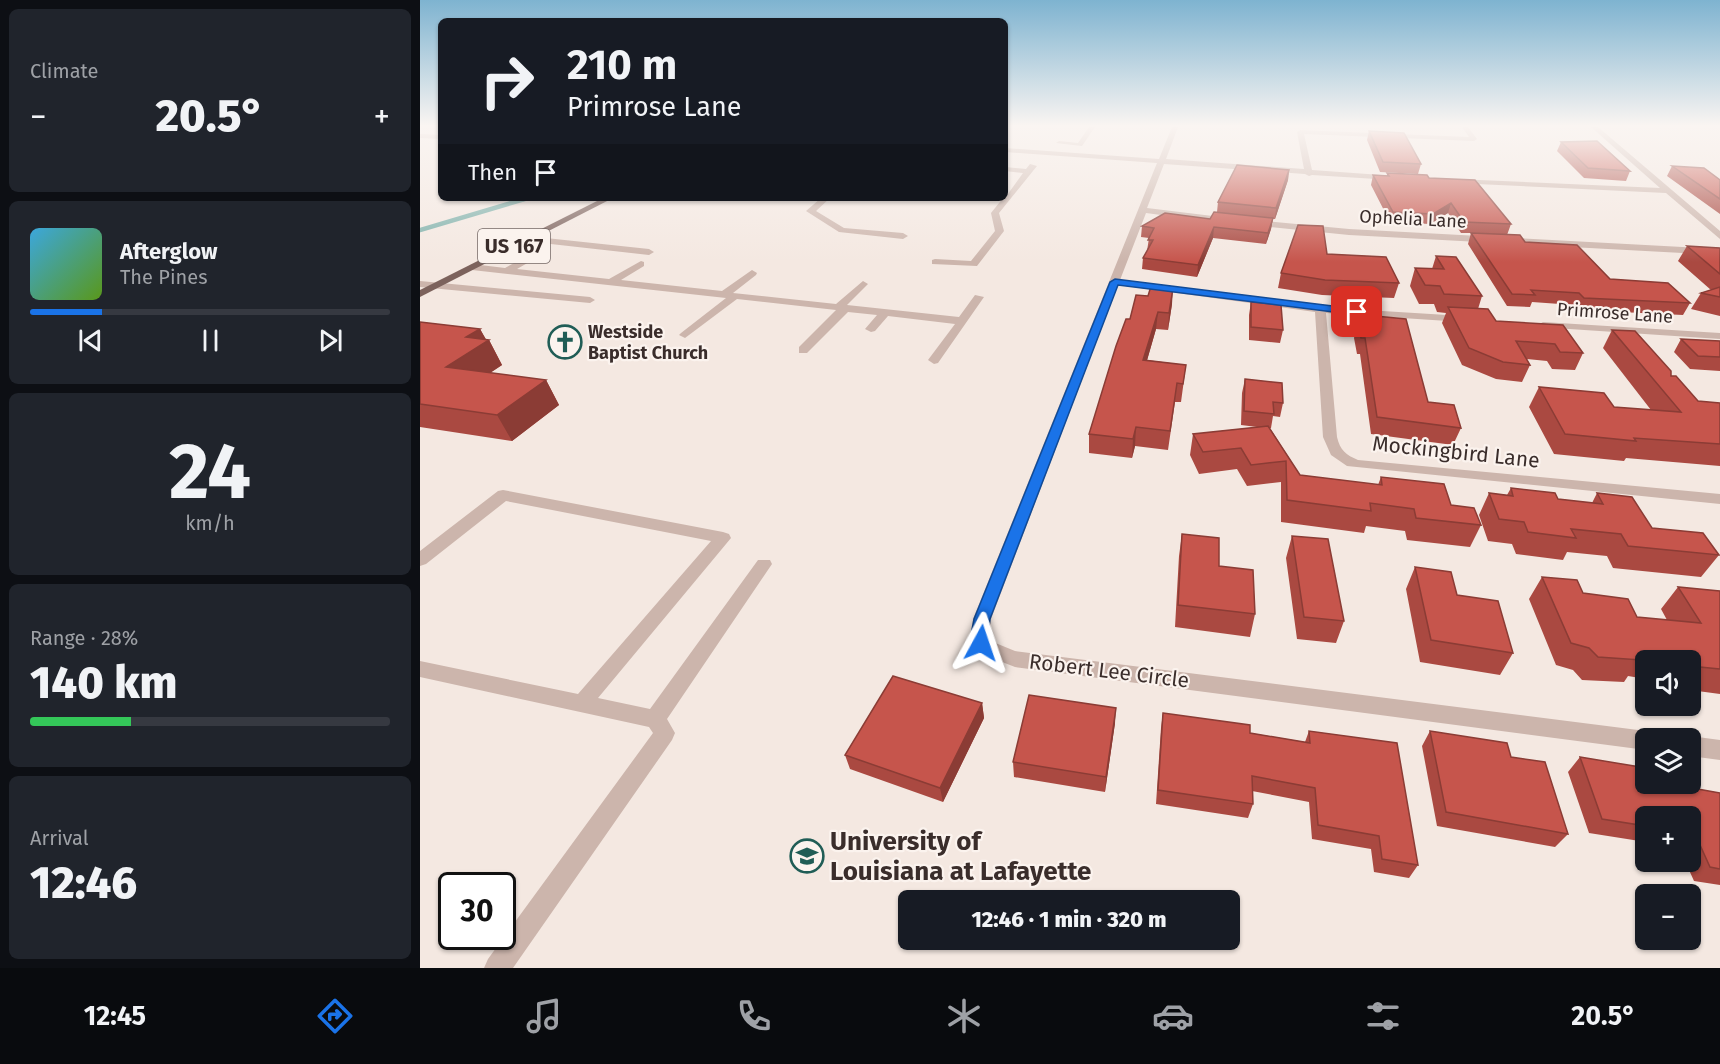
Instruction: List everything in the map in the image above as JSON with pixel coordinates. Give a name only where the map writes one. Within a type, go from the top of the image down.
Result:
[{"type":"main road","name":"US 167","points":[[420,294],[603,201]]},
{"type":"street","points":[[1008,196],[1027,172]]},
{"type":"street","name":"Robert Lee Circle","points":[[1157,172],[982,619],[981,643],[994,653],[1027,660],[1635,740]]},
{"type":"street","points":[[1290,172],[1401,179]]},
{"type":"street","points":[[1646,172],[1720,236]]},
{"type":"street","points":[[1447,181],[1668,191]]},
{"type":"street","points":[[822,201],[810,211],[842,230],[903,236]]},
{"type":"street","points":[[935,262],[974,264],[1000,231],[995,213],[1004,201]]},
{"type":"street","name":"Ophelia Lane","points":[[1142,210],[1349,232],[1720,252]]},
{"type":"street","points":[[527,239],[649,252]]},
{"type":"street","points":[[506,271],[540,252]]},
{"type":"street","points":[[611,282],[641,264]]},
{"type":"street","points":[[472,267],[962,321]]},
{"type":"street","points":[[685,335],[752,273]]},
{"type":"street","points":[[1115,282],[1320,309],[1474,320]]},
{"type":"street","points":[[420,284],[590,300]]},
{"type":"street","points":[[803,350],[863,284]]},
{"type":"street","points":[[934,360],[979,297]]},
{"type":"street","name":"Mockingbird Lane","points":[[1320,309],[1331,447],[1341,458],[1359,464],[1720,499]]},
{"type":"street","points":[[872,329],[886,312]]},
{"type":"street","name":"Primrose Lane","points":[[1533,324],[1720,336]]},
{"type":"street","points":[[420,560],[502,495],[723,538],[582,703]]},
{"type":"street","points":[[655,719],[764,564]]},
{"type":"street","points":[[420,669],[655,719],[665,733],[497,968]]},
{"type":"street","points":[[1701,747],[1720,750]]},
{"type":"building","points":[[1233,172],[1288,172],[1276,208],[1218,202]]},
{"type":"building","points":[[1681,172],[1710,172],[1720,180],[1720,199]]},
{"type":"building","points":[[1387,173],[1475,180],[1511,224],[1464,222],[1451,203],[1433,214],[1393,212],[1373,175],[1389,176]]},
{"type":"building","points":[[1214,212],[1273,218],[1268,233],[1214,227],[1198,265],[1143,258],[1153,240],[1148,240],[1154,228],[1142,226],[1165,213],[1210,219]]},
{"type":"building","points":[[1298,225],[1323,226],[1327,254],[1386,257],[1399,283],[1325,280],[1281,273]]},
{"type":"building","points":[[1471,233],[1520,235],[1525,242],[1577,245],[1610,279],[1668,283],[1690,303],[1584,298],[1579,293],[1531,290],[1535,295],[1512,294]]},
{"type":"building","points":[[1687,246],[1720,248],[1720,274]]},
{"type":"building","points":[[1436,256],[1456,257],[1482,296],[1444,294],[1440,286],[1425,285],[1415,268],[1444,269]]},
{"type":"building","points":[[1151,286],[1173,288],[1169,313],[1158,312],[1143,360],[1186,365],[1183,384],[1177,383],[1170,431],[1136,427],[1133,439],[1089,434],[1116,346],[1126,319],[1130,319],[1136,295],[1148,296]]},
{"type":"building","points":[[1720,287],[1720,297],[1701,293]]},
{"type":"building","points":[[1251,302],[1281,305],[1283,330],[1251,327]]},
{"type":"building","points":[[1448,307],[1488,309],[1496,321],[1563,325],[1583,353],[1560,352],[1555,344],[1516,341],[1530,365],[1503,362],[1469,348]]},
{"type":"building","points":[[1375,316],[1406,319],[1428,402],[1454,405],[1461,428],[1377,417],[1365,338],[1361,338],[1358,322]]},
{"type":"building","points":[[420,322],[480,329],[466,337],[489,340],[446,367],[546,380],[497,415],[420,404]]},
{"type":"building","points":[[1612,330],[1635,331],[1671,371],[1671,376],[1676,376],[1698,401],[1720,403],[1720,444],[1634,438],[1636,441],[1565,434],[1539,387],[1604,393],[1614,407],[1681,412]]},
{"type":"building","points":[[1681,339],[1720,341],[1720,357],[1698,356]]},
{"type":"building","points":[[1245,379],[1282,383],[1283,403],[1273,402],[1274,414],[1244,411]]},
{"type":"building","points":[[1268,426],[1300,475],[1382,485],[1381,477],[1444,484],[1451,505],[1474,508],[1481,525],[1416,518],[1414,509],[1370,503],[1371,511],[1287,500],[1286,461],[1251,465],[1241,448],[1203,452],[1193,434]]},
{"type":"building","points":[[1511,488],[1555,493],[1558,499],[1603,504],[1597,493],[1632,497],[1652,528],[1703,533],[1719,555],[1628,546],[1621,534],[1571,529],[1576,538],[1528,532],[1524,522],[1499,519],[1489,493],[1513,496]]},
{"type":"building","points":[[1182,534],[1219,538],[1219,566],[1253,570],[1255,614],[1178,605]]},
{"type":"building","points":[[1292,536],[1328,539],[1344,621],[1304,617]]},
{"type":"building","points":[[1415,567],[1451,572],[1457,595],[1498,601],[1513,653],[1431,640]]},
{"type":"building","points":[[1542,577],[1577,580],[1583,593],[1628,599],[1637,617],[1701,623],[1678,587],[1720,591],[1720,669],[1701,667],[1701,650],[1635,650],[1635,660],[1598,657],[1589,648],[1571,643]]},
{"type":"building","points":[[893,676],[982,703],[940,788],[845,755]]},
{"type":"building","points":[[1029,695],[1116,708],[1106,777],[1013,762]]},
{"type":"building","points":[[1163,713],[1250,725],[1250,733],[1310,743],[1309,731],[1397,743],[1418,865],[1382,859],[1379,836],[1318,825],[1315,788],[1252,776],[1253,804],[1158,790]]},
{"type":"building","points":[[1430,731],[1507,743],[1511,757],[1545,762],[1568,834],[1446,812]]},
{"type":"building","points":[[1580,757],[1635,766],[1635,794],[1701,794],[1701,790],[1720,793],[1720,869],[1710,867],[1701,847],[1701,806],[1635,806],[1635,824],[1602,819]]},
{"type":"waterway","points":[[420,230],[518,201]]},
{"type":"place","name":"Westside Baptist Church","points":[[565,342]]},
{"type":"place","name":"University of Louisiana at Lafayette","points":[[807,856]]},
{"type":"route","points":[[981,643],[982,619],[1115,282],[1357,312]]}]
